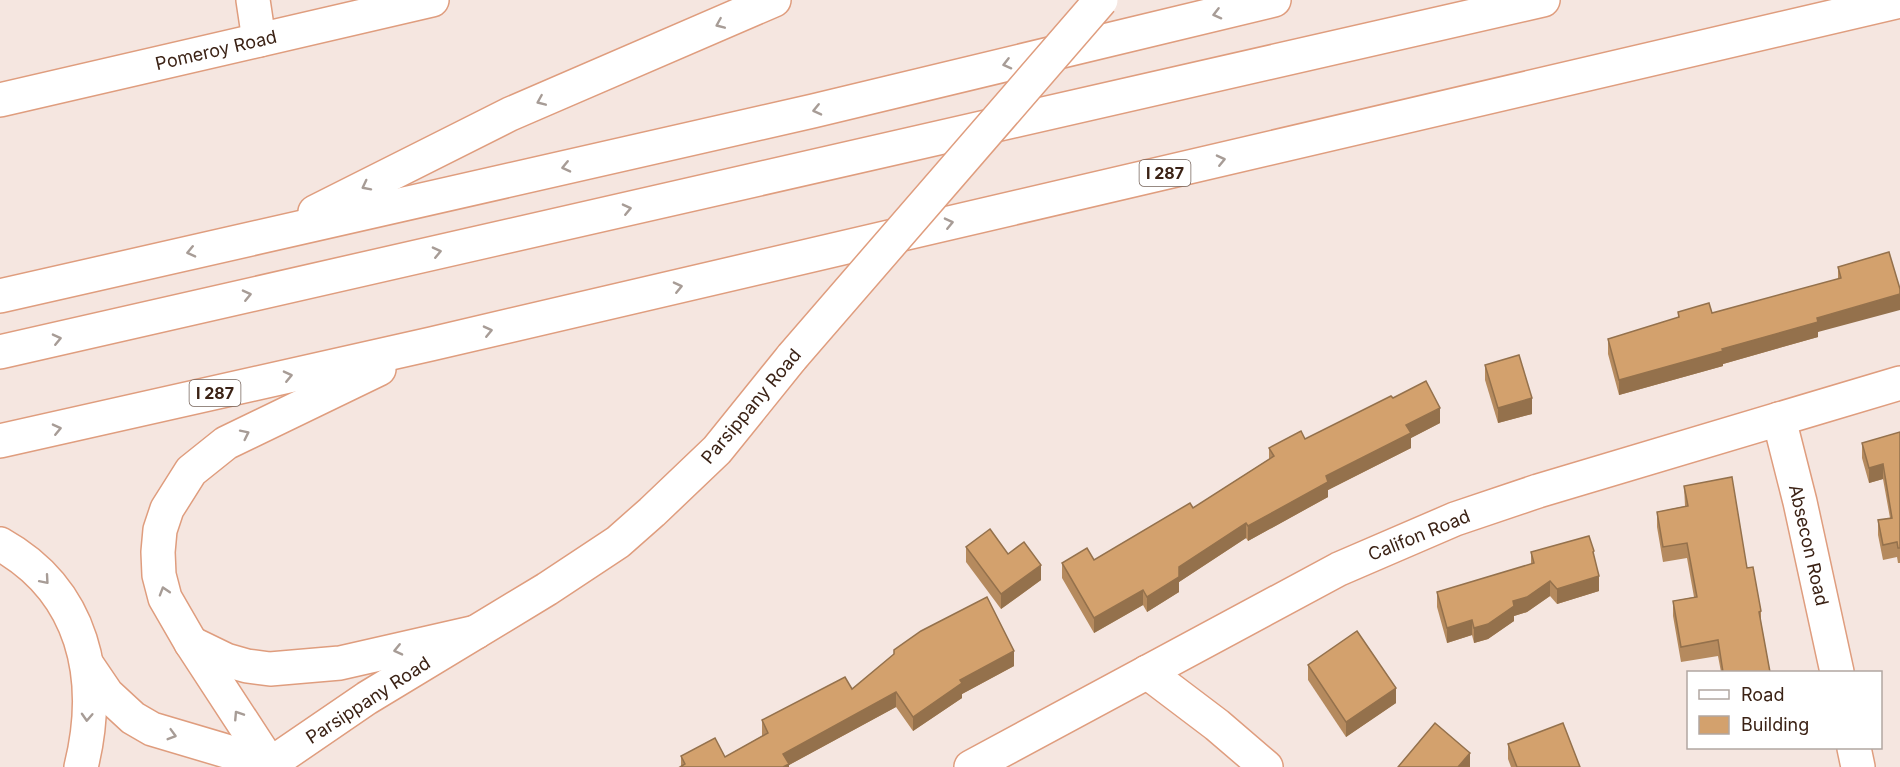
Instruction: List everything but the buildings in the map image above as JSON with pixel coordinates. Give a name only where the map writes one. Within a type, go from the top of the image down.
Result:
[{"type":"main road","points":[[253,0],[259,40]]},
{"type":"main road","name":"Pomeroy Road","points":[[0,100],[432,0]]},
{"type":"main road","points":[[269,235],[510,114],[774,0]]},
{"type":"main road","name":"Parsippany Road","points":[[268,765],[367,698],[547,589],[618,542],[652,512],[717,450],[792,357],[1101,0]]},
{"type":"main road","points":[[0,296],[813,111],[1274,0]]},
{"type":"main road","points":[[0,352],[1543,0]]},
{"type":"main road","name":"I 287","points":[[0,441],[431,344],[1900,1]]},
{"type":"main road","points":[[268,765],[190,643],[165,598],[159,575],[158,552],[160,530],[167,508],[191,471],[226,443],[431,344]]},
{"type":"main road","name":"Califon Road","points":[[972,767],[1340,568],[1455,519],[1538,491],[1900,383]]},
{"type":"main road","name":"Absecon Road","points":[[1779,419],[1800,502],[1837,671]]},
{"type":"main road","points":[[0,544],[18,554],[35,568],[60,596],[76,627],[88,666],[89,688],[86,749],[81,767]]},
{"type":"main road","points":[[190,643],[226,660],[270,669],[340,663],[476,632]]},
{"type":"main road","points":[[88,666],[107,694],[133,718],[152,729],[268,765]]},
{"type":"main road","points":[[1148,672],[1217,725],[1266,767]]}]
